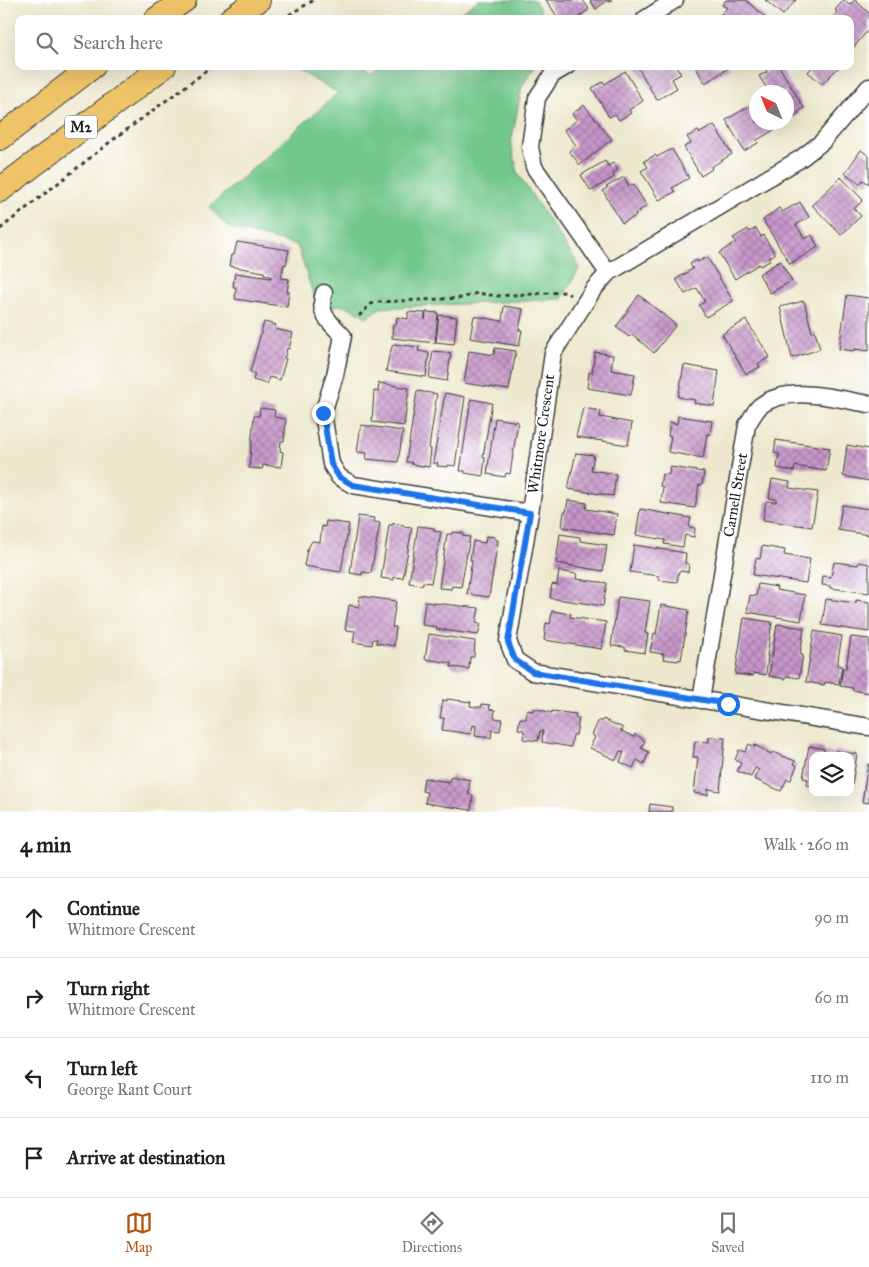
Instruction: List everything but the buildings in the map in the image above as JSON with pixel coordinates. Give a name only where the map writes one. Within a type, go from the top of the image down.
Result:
[{"type":"highway","points":[[163,15],[184,0]]},
{"type":"highway","points":[[236,15],[258,0]]},
{"type":"highway","name":"M2","points":[[0,138],[88,70]]},
{"type":"highway","name":"M2","points":[[0,190],[159,70]]},
{"type":"street","points":[[652,15],[676,0]]},
{"type":"street","points":[[560,70],[552,75],[537,98],[530,147],[534,168],[608,273]]},
{"type":"street","name":"Whitmore Crescent","points":[[869,87],[822,142],[800,159],[608,273],[593,290],[553,353],[530,513],[508,642],[515,660],[533,672],[869,727]]},
{"type":"street","points":[[324,293],[321,302],[323,314],[343,336],[335,375],[323,413],[331,464],[339,477],[353,485],[530,513]]},
{"type":"street","name":"Carnell Street","points":[[701,700],[747,425],[759,407],[780,396],[798,394],[869,404]]},
{"type":"path","points":[[289,15],[314,0]]},
{"type":"path","points":[[0,229],[110,142],[208,70]]},
{"type":"path","points":[[359,316],[371,304],[377,302],[462,298],[477,293],[497,296],[565,292],[570,295]]},
{"type":"green space","points":[[479,0],[535,0],[542,15],[458,15]]},
{"type":"green space","points":[[298,70],[360,70],[370,76],[378,70],[533,70],[522,86],[511,144],[518,174],[580,267],[562,299],[380,308],[367,318],[355,310],[338,305],[319,312],[297,245],[229,228],[209,207],[338,93]]},
{"type":"route","points":[[323,413],[331,464],[339,477],[353,485],[530,513],[508,642],[515,660],[533,672],[728,704]]}]
